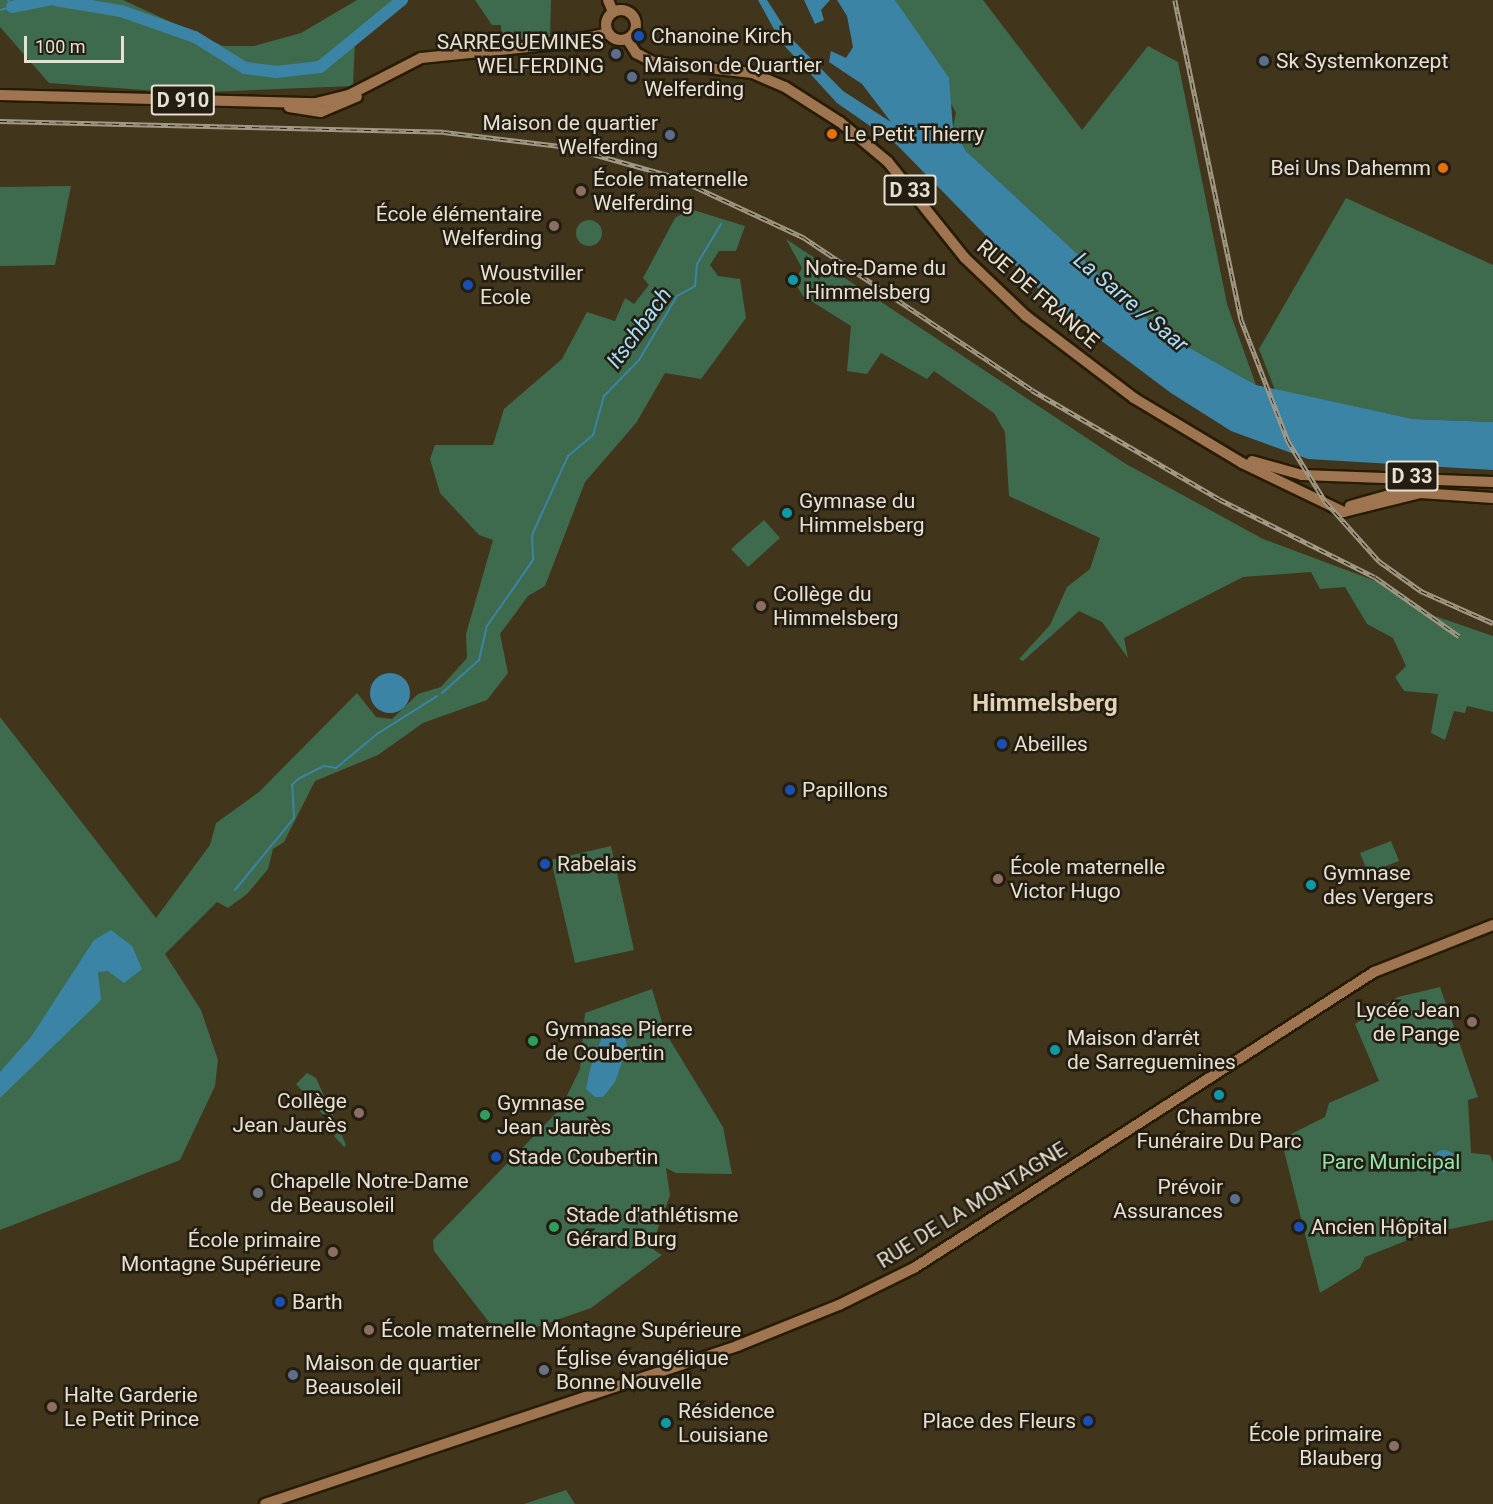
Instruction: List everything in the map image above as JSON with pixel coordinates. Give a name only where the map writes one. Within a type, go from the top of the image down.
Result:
[{"type":"main road","points":[[608,0],[613,12]]},
{"type":"main road","points":[[626,10],[636,21],[627,39],[609,33],[607,21],[613,12],[626,10]]},
{"type":"main road","name":"D 910","points":[[0,94],[280,105],[309,112],[334,109],[371,83],[421,58],[548,45],[609,33]]},
{"type":"main road","name":"RUE DE FRANCE","points":[[627,39],[636,53],[653,62],[752,73],[785,87],[840,122],[888,162],[998,291],[1157,413],[1323,504],[1360,512],[1402,496],[1493,498]]},
{"type":"main road","name":"D 33","points":[[1157,413],[1261,465],[1302,475],[1493,484]]},
{"type":"main road","points":[[1261,465],[1331,502],[1350,506],[1406,488],[1493,484]]},
{"type":"main road","name":"RUE DE LA MONTAGNE","points":[[265,1504],[716,1353],[849,1300],[924,1262],[1374,972],[1493,924]]},
{"type":"green space","points":[[0,0],[123,0],[223,46],[254,46],[301,33],[357,0],[402,0],[355,42],[353,86],[184,93],[49,83],[0,27]]},
{"type":"green space","points":[[475,0],[551,0],[550,37],[501,41],[501,25],[492,25]]},
{"type":"green space","points":[[895,0],[983,0],[1082,130],[1148,46],[1178,62],[1227,304],[1256,385],[1163,333],[966,151],[953,127],[956,113]]},
{"type":"green space","points":[[71,186],[55,265],[0,266],[0,187]]},
{"type":"green space","points":[[1346,198],[1493,265],[1493,422],[1413,419],[1275,390],[1259,349]]},
{"type":"green space","points":[[690,209],[745,226],[736,251],[719,251],[710,265],[718,276],[740,279],[746,318],[701,379],[665,373],[636,423],[585,482],[545,586],[528,596],[500,634],[508,673],[487,700],[423,723],[378,755],[315,781],[284,842],[273,849],[268,869],[247,894],[228,908],[217,902],[165,954],[201,1010],[218,1060],[215,1086],[180,1160],[0,1230],[0,717],[156,918],[210,845],[216,823],[259,792],[357,693],[376,717],[392,719],[418,694],[441,687],[467,658],[466,634],[493,540],[479,535],[440,493],[430,459],[435,445],[493,445],[504,409],[562,359],[587,312],[615,321],[625,298],[634,304],[649,285],[643,278],[675,218]]},
{"type":"green space","points":[[589,220],[598,224],[602,233],[598,242],[589,246],[580,242],[576,233],[580,224]]},
{"type":"green space","points":[[786,239],[1126,464],[1263,539],[1389,586],[1429,614],[1493,636],[1493,712],[1467,706],[1465,713],[1454,711],[1445,740],[1431,733],[1438,694],[1404,691],[1395,677],[1406,666],[1393,638],[1367,624],[1345,587],[1320,589],[1311,572],[1243,577],[1124,638],[1128,658],[1102,622],[1079,611],[1023,661],[1019,659],[1050,625],[1067,587],[1090,569],[1100,538],[1009,496],[1005,432],[994,413],[934,371],[927,379],[881,353],[867,374],[847,371],[851,326],[803,296],[794,282],[802,268]]},
{"type":"green space","points":[[764,520],[780,538],[748,567],[731,549]]},
{"type":"green space","points":[[1391,841],[1399,861],[1368,873],[1360,853]]},
{"type":"green space","points":[[611,846],[634,950],[575,963],[551,860]]},
{"type":"green space","name":"Parc Municipal","points":[[1440,987],[1478,1097],[1468,1100],[1471,1153],[1490,1155],[1493,1163],[1493,1220],[1418,1236],[1365,1257],[1360,1268],[1320,1293],[1281,1139],[1325,1117],[1329,1103],[1379,1081],[1355,1024],[1398,997]]},
{"type":"green space","name":"Stade d'athlétisme Gérard Burg","points":[[652,989],[665,1032],[723,1127],[732,1174],[676,1173],[666,1168],[670,1195],[651,1248],[662,1255],[591,1308],[502,1339],[434,1251],[433,1240],[561,1108],[580,1069],[585,1013]]},
{"type":"green space","points":[[307,1073],[316,1078],[346,1145],[344,1147],[334,1136],[338,1132],[296,1084]]},
{"type":"green space","points":[[566,1490],[575,1504],[524,1504]]},
{"type":"water","points":[[758,0],[767,0],[792,39],[843,91],[891,122],[862,84],[829,62],[831,51],[846,58],[853,47],[847,16],[837,0],[895,0],[949,78],[953,128],[966,151],[1163,333],[1256,385],[1413,419],[1493,422],[1493,470],[1308,459],[1231,431],[1171,393],[1055,306],[896,144],[837,103],[781,42]]},
{"type":"water","points":[[804,0],[830,0],[821,10],[824,20],[815,24]]},
{"type":"water","points":[[390,673],[398,674],[404,679],[409,685],[409,701],[404,707],[398,712],[390,713],[382,712],[376,707],[371,701],[370,693],[371,685],[376,679],[382,674]]},
{"type":"water","points":[[111,930],[132,946],[142,969],[124,983],[108,971],[98,972],[101,1000],[0,1098],[0,1072],[31,1037],[94,940]]},
{"type":"water","points":[[613,1026],[625,1033],[627,1048],[615,1082],[603,1097],[595,1097],[586,1089],[590,1069],[602,1037]]},
{"type":"water","points":[[1444,1150],[1452,1153],[1455,1161],[1452,1169],[1444,1172],[1436,1169],[1433,1161],[1436,1153]]},
{"type":"waterway","points":[[0,10],[12,7],[8,0]]},
{"type":"waterway","points":[[12,7],[48,0]]},
{"type":"waterway","points":[[55,0],[121,11],[195,37],[245,68],[276,72],[320,67],[402,0]]},
{"type":"waterway","name":"Itschbach","points":[[442,693],[479,660],[487,626],[533,560],[532,535],[568,456],[593,435],[604,396],[639,360],[677,296],[695,286],[697,264],[721,224]]},
{"type":"waterway","name":"Itschbach","points":[[235,890],[294,818],[292,785],[298,779],[324,766],[336,768],[377,734],[437,696]]},
{"type":"railway","points":[[1175,0],[1241,319],[1288,441],[1325,501],[1379,561],[1421,591],[1493,623]]},
{"type":"railway","points":[[0,121],[444,132],[568,147],[672,176],[803,237],[1032,390],[1219,499],[1375,577],[1459,636]]},
{"type":"place","name":"Chanoine Kirch","points":[[639,36]]},
{"type":"place","name":"SARREGUEMINES WELFERDING","points":[[616,54]]},
{"type":"place","name":"Sk Systemkonzept","points":[[1264,61]]},
{"type":"place","name":"Maison de Quartier Welferding","points":[[632,77]]},
{"type":"place","name":"Le Petit Thierry","points":[[832,134]]},
{"type":"place","name":"Maison de quartier Welferding","points":[[670,135]]},
{"type":"place","name":"Bei Uns Dahemm","points":[[1443,168]]},
{"type":"place","name":"École maternelle Welferding","points":[[581,191]]},
{"type":"place","name":"École élémentaire Welferding","points":[[554,226]]},
{"type":"place","name":"Notre-Dame du Himmelsberg","points":[[793,280]]},
{"type":"place","name":"Woustviller Ecole","points":[[468,285]]},
{"type":"place","name":"Gymnase du Himmelsberg","points":[[787,513]]},
{"type":"place","name":"Collège du Himmelsberg","points":[[761,606]]},
{"type":"place","name":"Abeilles","points":[[1002,744]]},
{"type":"place","name":"Papillons","points":[[790,790]]},
{"type":"place","name":"Rabelais","points":[[545,864]]},
{"type":"place","name":"École maternelle Victor Hugo","points":[[998,879]]},
{"type":"place","name":"Gymnase des Vergers","points":[[1311,885]]},
{"type":"place","name":"Lycée Jean de Pange","points":[[1472,1022]]},
{"type":"place","name":"Gymnase Pierre de Coubertin","points":[[533,1041]]},
{"type":"place","name":"Maison d'arrêt de Sarreguemines","points":[[1055,1050]]},
{"type":"place","name":"Chambre Funéraire Du Parc","points":[[1219,1095]]},
{"type":"place","name":"Collège Jean Jaurès","points":[[359,1113]]},
{"type":"place","name":"Gymnase Jean Jaurès","points":[[485,1115]]},
{"type":"place","name":"Stade Coubertin","points":[[496,1157]]},
{"type":"place","name":"Chapelle Notre-Dame de Beausoleil","points":[[258,1193]]},
{"type":"place","name":"Prévoir Assurances","points":[[1235,1199]]},
{"type":"place","name":"Stade d'athlétisme Gérard Burg","points":[[554,1227]]},
{"type":"place","name":"Ancien Hôpital","points":[[1299,1227]]},
{"type":"place","name":"École primaire Montagne Supérieure","points":[[333,1252]]},
{"type":"place","name":"Barth","points":[[280,1302]]},
{"type":"place","name":"École maternelle Montagne Supérieure","points":[[369,1330]]},
{"type":"place","name":"Église évangélique Bonne Nouvelle","points":[[544,1370]]},
{"type":"place","name":"Maison de quartier Beausoleil","points":[[293,1375]]},
{"type":"place","name":"Halte Garderie Le Petit Prince","points":[[52,1407]]},
{"type":"place","name":"Place des Fleurs","points":[[1088,1421]]},
{"type":"place","name":"Résidence Louisiane","points":[[666,1423]]},
{"type":"place","name":"École primaire Blauberg","points":[[1394,1446]]},
{"type":"district","name":"Himmelsberg","points":[[1045,704]]},
{"type":"water label","name":"La Sarre / Saar","points":[[1131,302]]}]
